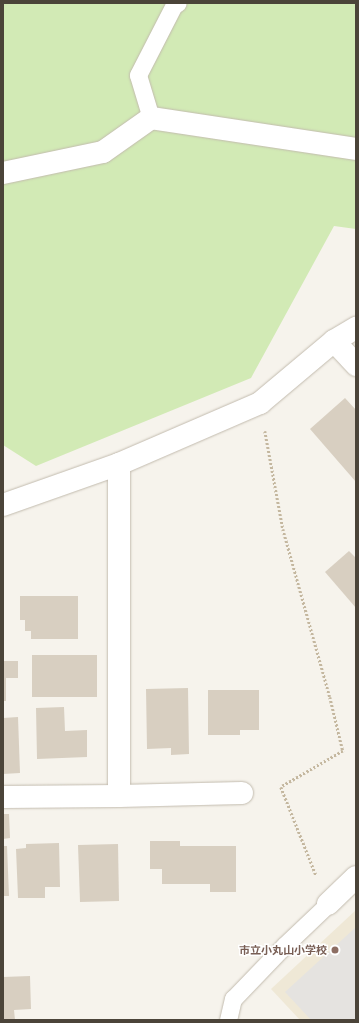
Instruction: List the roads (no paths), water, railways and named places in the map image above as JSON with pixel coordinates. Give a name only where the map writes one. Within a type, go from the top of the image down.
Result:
[{"type":"street","points":[[3,173],[103,152],[151,118],[356,149]]},
{"type":"street","points":[[3,505],[119,464],[260,403],[334,341],[356,328]]},
{"type":"street","points":[[334,341],[356,365]]},
{"type":"street","points":[[119,464],[119,796]]},
{"type":"street","points":[[3,797],[242,793]]},
{"type":"street","points":[[328,904],[356,877]]},
{"type":"lane","points":[[151,118],[138,75],[174,5],[178,3]]},
{"type":"lane","points":[[228,1020],[233,999],[285,945],[328,904]]},
{"type":"place","name":"市立小丸山小学校","points":[[335,950]]}]
